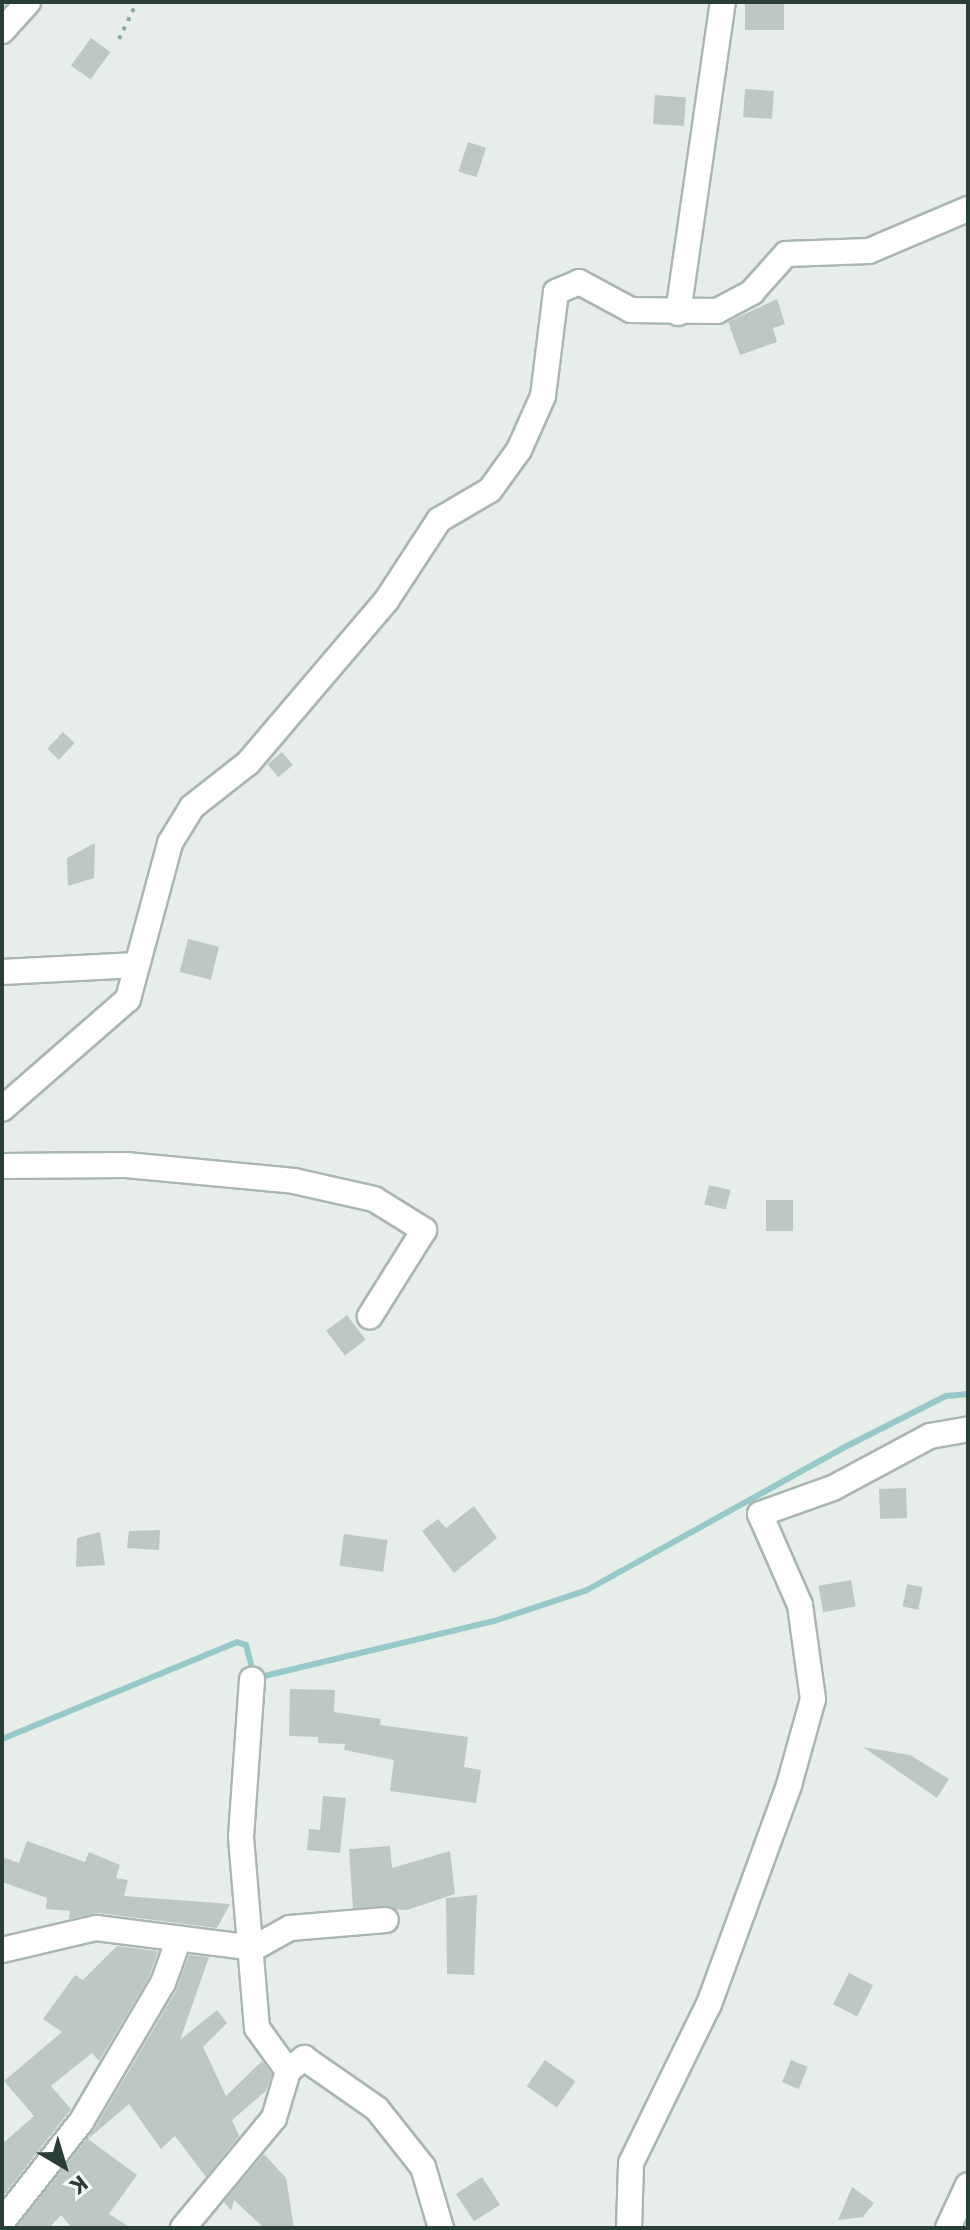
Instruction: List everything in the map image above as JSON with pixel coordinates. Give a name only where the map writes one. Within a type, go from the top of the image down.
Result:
[{"type":"street","points":[[2,31],[28,2]]},
{"type":"street","points":[[678,313],[723,2]]},
{"type":"street","points":[[2,1109],[128,999],[170,843],[192,807],[248,763],[386,601],[439,520],[490,490],[519,450],[543,396],[556,292],[579,282],[631,310],[678,313],[717,311],[752,292],[786,254],[869,251],[968,209]]},
{"type":"street","points":[[2,963],[14,971],[137,965]]},
{"type":"street","points":[[2,1166],[126,1165],[294,1181],[374,1199],[424,1230],[370,1316]]},
{"type":"street","points":[[629,2228],[631,2163],[709,2004],[789,1785],[813,1699],[800,1605],[760,1514],[833,1488],[930,1436],[968,1429]]},
{"type":"street","points":[[252,1679],[241,1837],[254,1948],[257,2028],[288,2071]]},
{"type":"street","points":[[2,1950],[96,1928],[178,1941],[254,1948],[290,1928],[386,1920]]},
{"type":"street","points":[[2,2222],[81,2122],[163,1983],[178,1941]]},
{"type":"street","points":[[183,2228],[274,2118],[288,2071],[304,2058],[377,2109],[423,2167],[441,2228]]},
{"type":"street","points":[[948,2228],[966,2188]]},
{"type":"path","points":[[119,39],[137,2]]},
{"type":"building","points":[[745,2],[784,2],[784,30],[745,30]]},
{"type":"building","points":[[91,38],[110,52],[90,80],[71,66]]},
{"type":"building","points":[[745,89],[774,91],[772,119],[743,117]]},
{"type":"building","points":[[655,95],[686,97],[684,126],[653,124]]},
{"type":"building","points":[[468,142],[486,148],[476,177],[458,171]]},
{"type":"building","points":[[777,299],[785,324],[773,328],[777,342],[740,355],[728,322]]},
{"type":"building","points":[[63,732],[75,743],[59,760],[47,749]]},
{"type":"building","points":[[282,752],[293,765],[278,777],[267,764]]},
{"type":"building","points":[[95,843],[94,878],[68,886],[67,858]]},
{"type":"building","points":[[188,939],[219,947],[211,980],[180,972]]},
{"type":"building","points":[[709,1185],[730,1190],[726,1209],[705,1204]]},
{"type":"building","points":[[766,1200],[793,1200],[793,1231],[766,1231]]},
{"type":"building","points":[[347,1315],[366,1340],[345,1355],[326,1331]]},
{"type":"building","points":[[906,1488],[907,1518],[880,1519],[879,1489]]},
{"type":"building","points":[[474,1506],[497,1538],[454,1573],[422,1531],[438,1519],[446,1528]]},
{"type":"building","points":[[160,1530],[159,1550],[127,1548],[129,1531]]},
{"type":"building","points":[[100,1532],[105,1565],[76,1567],[77,1538]]},
{"type":"building","points":[[344,1534],[388,1540],[383,1572],[340,1566]]},
{"type":"building","points":[[851,1580],[856,1607],[823,1612],[819,1586]]},
{"type":"building","points":[[907,1584],[923,1587],[918,1610],[903,1607]]},
{"type":"building","points":[[290,1689],[335,1690],[334,1712],[381,1719],[380,1725],[468,1737],[464,1767],[481,1770],[476,1803],[390,1791],[394,1760],[344,1750],[345,1744],[318,1743],[318,1737],[289,1736]]},
{"type":"building","points":[[863,1747],[910,1755],[949,1779],[937,1798]]},
{"type":"building","points":[[323,1796],[346,1798],[340,1853],[307,1850],[309,1829],[320,1830]]},
{"type":"building","points":[[27,1841],[85,1862],[89,1852],[120,1865],[116,1878],[128,1880],[124,1896],[230,1904],[217,1928],[98,1913],[69,1919],[70,1911],[46,1909],[47,1898],[2,1882],[2,1857],[19,1863]]},
{"type":"building","points":[[390,1846],[392,1868],[450,1851],[455,1894],[407,1910],[353,1908],[349,1849]]},
{"type":"building","points":[[477,1895],[474,1975],[447,1974],[446,1898]]},
{"type":"building","points":[[117,1946],[158,1951],[149,1977],[99,2061],[92,2053],[51,2086],[71,2109],[3,2196],[2,2144],[34,2116],[4,2081],[62,2032],[43,2019],[75,1975],[83,1980]]},
{"type":"building","points":[[189,1955],[209,1957],[180,2040],[217,2010],[227,2023],[203,2047],[226,2096],[262,2061],[272,2074],[266,2091],[232,2120],[239,2136],[206,2177],[175,2136],[161,2149],[129,2104],[88,2139],[137,2175],[109,2214],[131,2228],[72,2228],[61,2215],[49,2228],[16,2228],[94,2130],[176,1991]]},
{"type":"building","points":[[849,1973],[873,1985],[857,2016],[833,2004]]},
{"type":"building","points":[[545,2060],[575,2081],[557,2107],[527,2086]]},
{"type":"building","points":[[791,2060],[808,2067],[799,2089],[782,2082]]},
{"type":"building","points":[[264,2154],[286,2178],[294,2228],[264,2228],[234,2200],[231,2211],[224,2202]]},
{"type":"building","points":[[482,2177],[500,2205],[474,2222],[456,2194]]},
{"type":"building","points":[[852,2187],[874,2203],[863,2217],[838,2220]]},
{"type":"waterway","points":[[256,1678],[494,1621],[587,1590],[841,1449],[946,1396],[968,1394]]},
{"type":"waterway","points":[[2,1739],[237,1642],[246,1645],[253,1672]]}]
